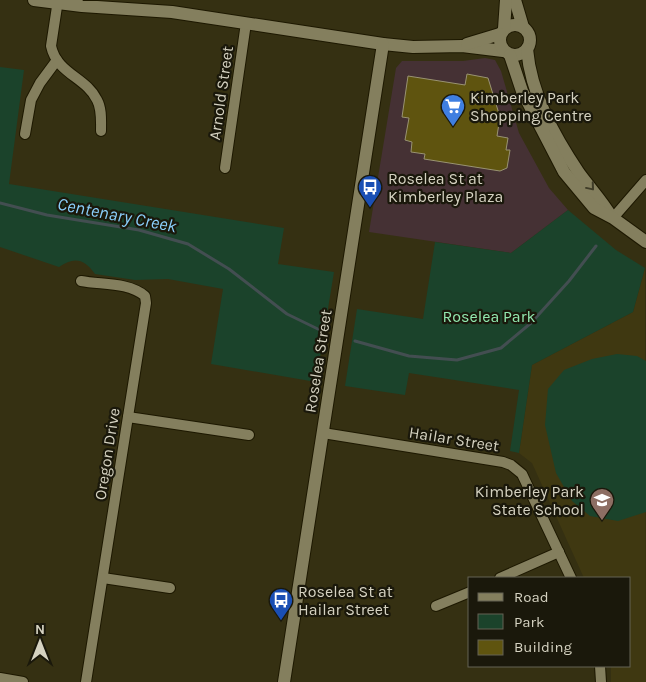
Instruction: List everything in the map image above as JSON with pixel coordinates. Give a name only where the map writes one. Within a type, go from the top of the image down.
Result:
[{"type":"street","points":[[34,0],[172,12],[383,44],[413,47],[462,46],[519,55],[530,45],[530,35],[524,28],[515,0]]},
{"type":"street","points":[[506,0],[499,43],[506,53],[522,91],[566,164],[599,197],[613,218],[646,242]]},
{"type":"street","points":[[58,2],[52,46],[53,53],[67,72],[87,86],[97,99],[101,131]]},
{"type":"street","name":"Arnold Street","points":[[225,168],[246,23]]},
{"type":"street","points":[[462,46],[502,32],[514,25],[524,28]]},
{"type":"street","name":"Roselea Street","points":[[284,682],[383,44]]},
{"type":"street","points":[[527,49],[530,70],[539,101],[566,164]]},
{"type":"street","points":[[25,134],[31,100],[40,83],[57,60]]},
{"type":"street","points":[[613,218],[646,180]]},
{"type":"street","name":"Oregon Drive","points":[[81,281],[126,286],[138,290],[145,296],[146,303],[86,682]]},
{"type":"street","points":[[128,417],[250,435]]},
{"type":"street","name":"Hailar Street","points":[[323,433],[503,462],[511,465],[522,474],[571,577]]},
{"type":"street","points":[[502,577],[559,552]]},
{"type":"street","points":[[103,578],[170,588]]},
{"type":"street","points":[[436,606],[468,593]]},
{"type":"street","points":[[600,667],[601,682]]},
{"type":"street","points":[[0,678],[24,682]]},
{"type":"shaded area","points":[[485,58],[495,60],[501,71],[519,133],[549,188],[568,210],[511,253],[369,232],[396,68],[402,61],[463,61]]},
{"type":"shaded area","name":"Kimberley Park State School","points":[[645,268],[646,682],[611,682],[611,667],[631,667],[631,577],[584,577],[532,463],[519,453],[532,365],[633,312]]},
{"type":"green space","points":[[0,67],[24,70],[9,184],[284,228],[278,264],[334,272],[316,382],[211,364],[223,289],[168,279],[135,280],[95,274],[83,262],[74,260],[59,267],[0,247]]},
{"type":"green space","name":"Roselea Park","points":[[568,210],[616,250],[645,268],[633,312],[532,365],[519,453],[510,451],[519,390],[409,373],[405,395],[345,386],[357,309],[423,319],[435,242],[511,253]]},
{"type":"green space","points":[[617,354],[637,356],[646,361],[646,512],[618,521],[590,516],[572,501],[556,473],[545,425],[548,389],[564,370],[592,359]]},
{"type":"building","name":"Kimberley Park Shopping Centre","points":[[467,74],[488,78],[500,117],[497,136],[508,138],[506,150],[510,150],[507,168],[500,171],[424,159],[425,154],[411,152],[412,142],[405,140],[409,118],[402,117],[408,76],[465,85]]},
{"type":"waterway","name":"Centenary Creek","points":[[0,203],[47,215],[139,230],[188,244],[229,269],[287,314],[322,331]]},
{"type":"waterway","name":"Centenary Creek","points":[[355,341],[409,356],[457,360],[501,348],[531,323],[569,281],[596,246]]},
{"type":"place","name":"Kimberley Park Shopping Centre","points":[[453,127]]},
{"type":"place","name":"Roselea St at Kimberley Plaza","points":[[370,208]]},
{"type":"place","name":"Kimberley Park State School","points":[[602,521]]},
{"type":"place","name":"Roselea St at Hailar Street","points":[[281,621]]}]
